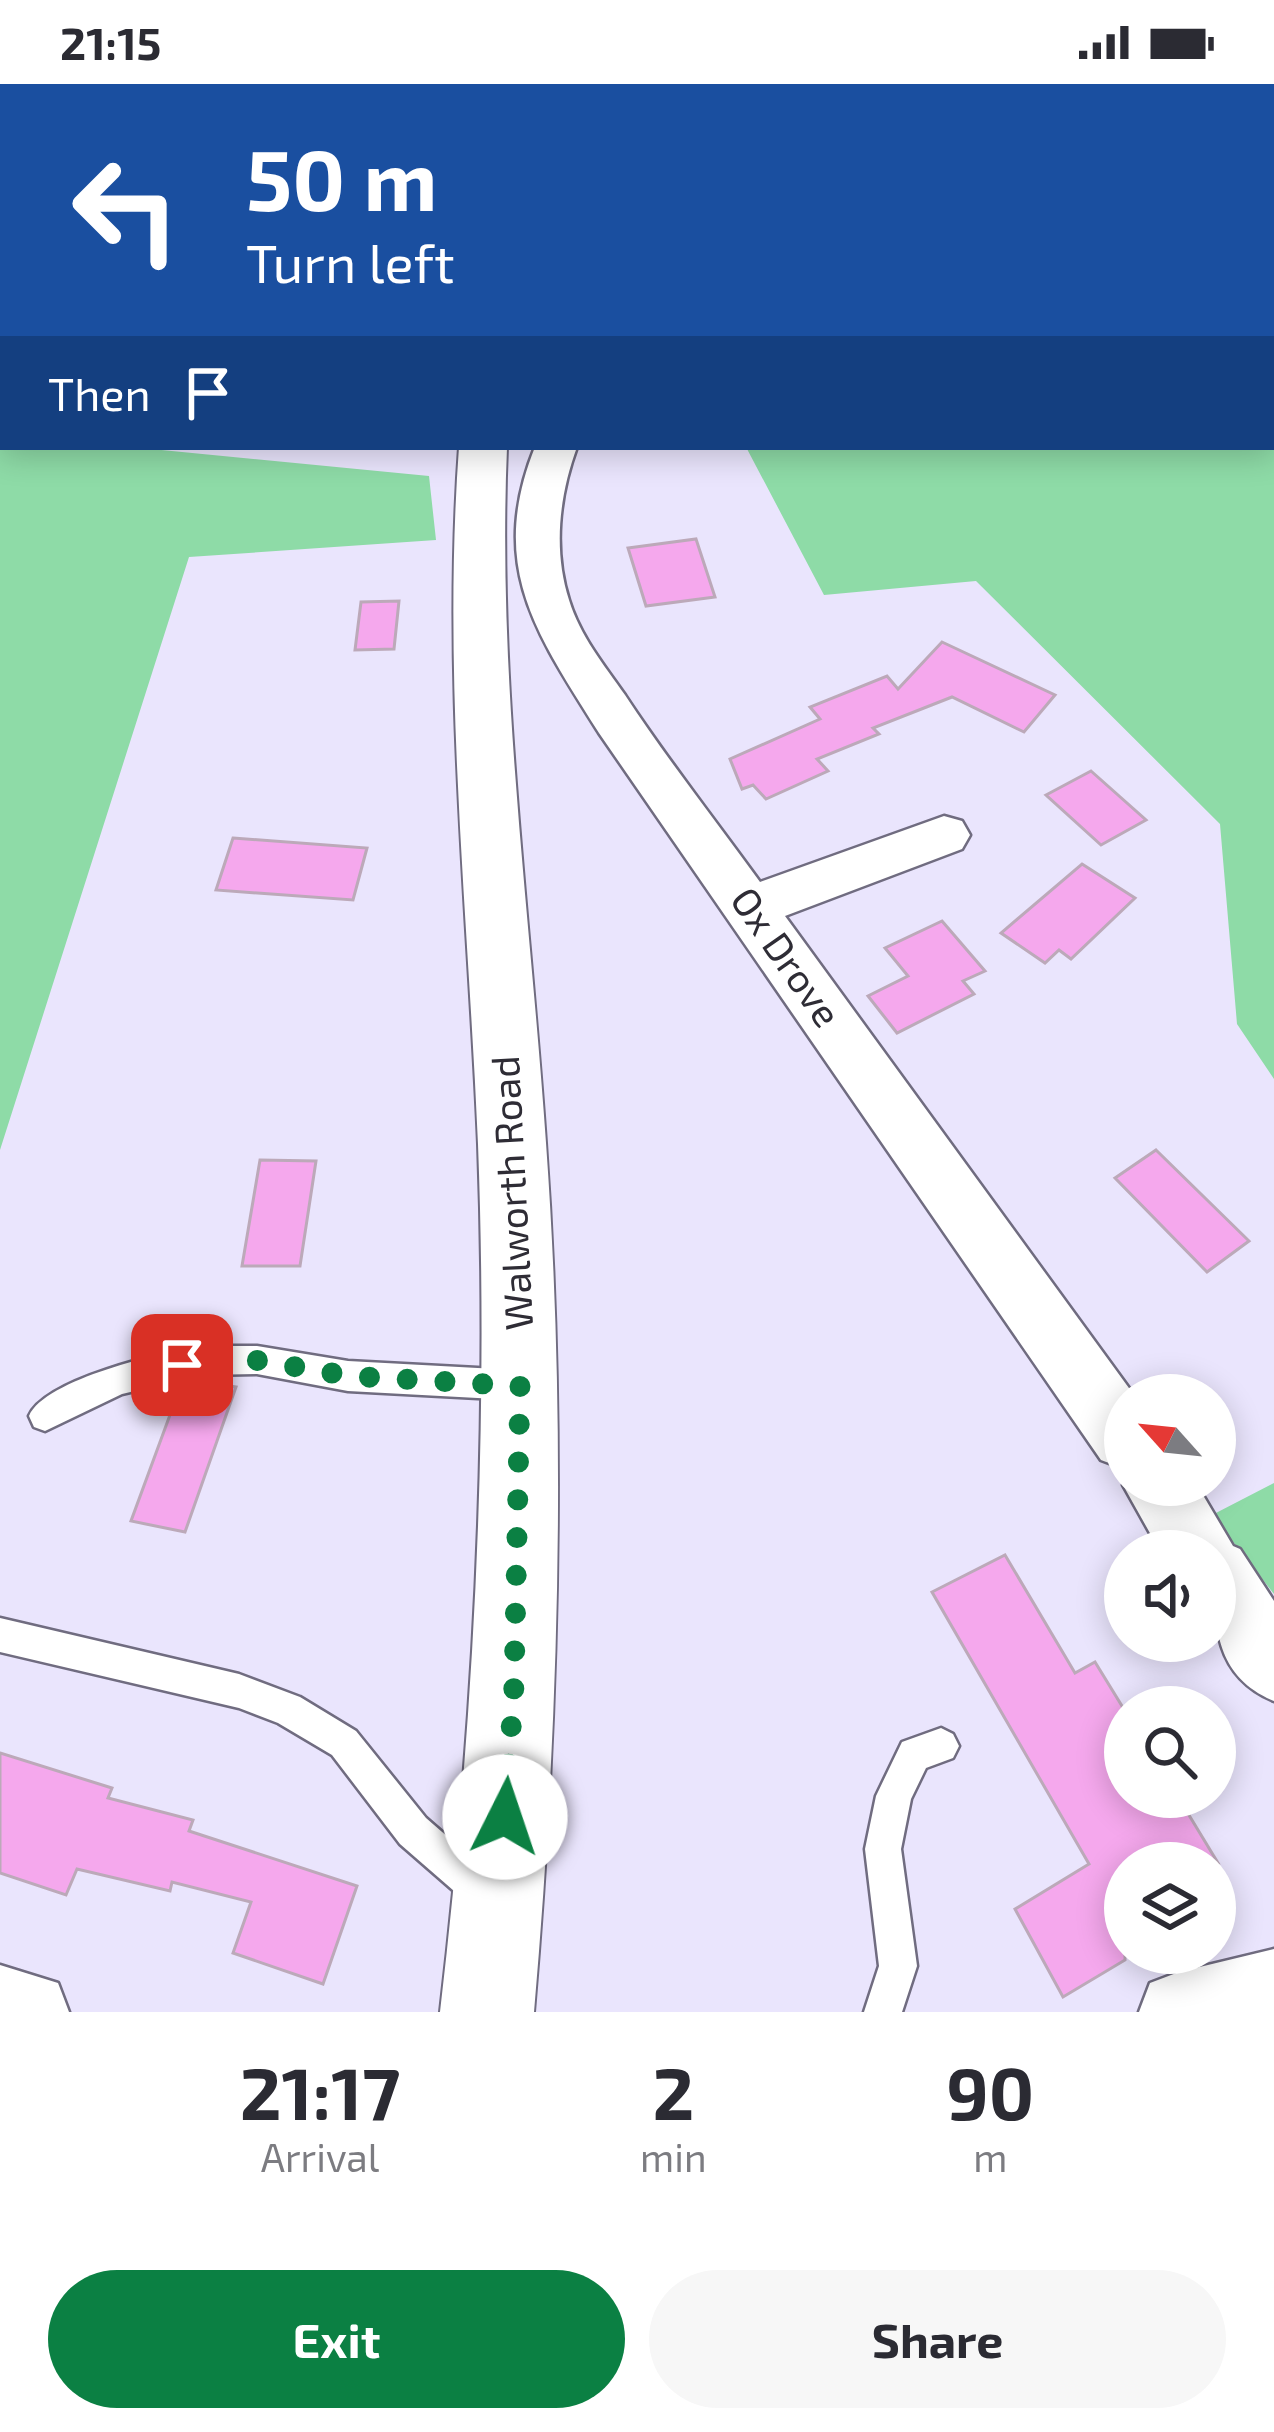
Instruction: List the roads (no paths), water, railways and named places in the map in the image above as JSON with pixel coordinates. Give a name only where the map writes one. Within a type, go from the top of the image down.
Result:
[{"type":"street","name":"Walworth Road","points":[[483,450],[474,548],[479,703],[512,1146],[520,1386],[514,1686],[487,2012]]},
{"type":"street","name":"Ox Drove","points":[[555,450],[548,464],[538,533],[553,621],[616,722],[1104,1407]]},
{"type":"street","points":[[750,907],[944,836]]},
{"type":"street","points":[[1236,1606],[1274,1665]]},
{"type":"street","points":[[1179,2012],[1244,1992],[1274,1989]]},
{"type":"street","points":[[0,2006],[29,2012]]},
{"type":"lane","points":[[45,1416],[83,1393],[152,1370],[211,1360],[255,1360],[350,1376],[520,1386]]},
{"type":"lane","points":[[0,1635],[239,1691],[288,1709],[344,1743],[413,1832],[499,1905]]},
{"type":"lane","points":[[883,2012],[898,1966],[883,1849],[894,1796],[914,1754],[941,1746]]}]
